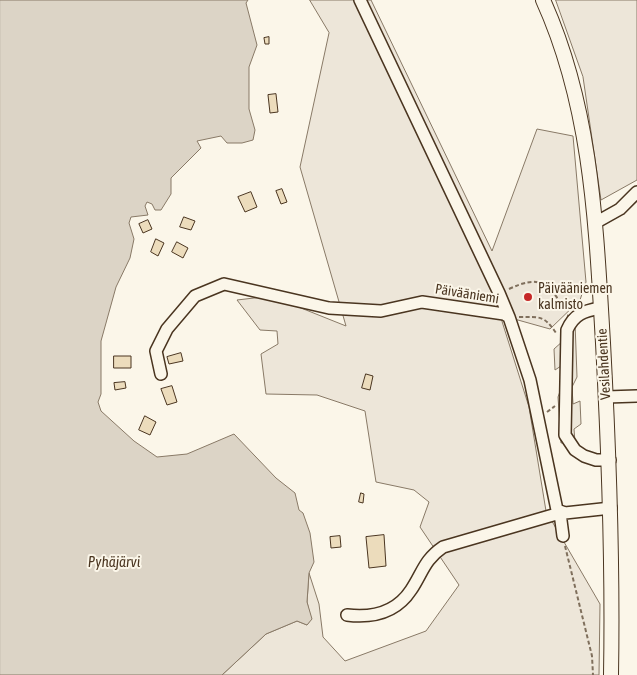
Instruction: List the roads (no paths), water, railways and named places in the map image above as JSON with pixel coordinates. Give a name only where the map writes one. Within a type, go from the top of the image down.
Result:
[{"type":"main road","name":"Vesilahdentie","points":[[543,0],[555,27],[574,90],[585,138],[595,223],[610,460],[613,566],[611,675]]},
{"type":"street","points":[[360,0],[500,293],[509,317]]},
{"type":"street","points":[[595,223],[620,209],[637,192]]},
{"type":"street","name":"Päivääniemi","points":[[161,374],[156,352],[167,328],[195,296],[224,284],[329,308],[381,311],[422,302],[504,314],[509,317],[530,380],[555,501],[560,513],[563,536]]},
{"type":"street","points":[[600,308],[583,311],[571,320],[567,338],[565,435],[575,450],[584,456],[596,460],[610,460]]},
{"type":"street","points":[[606,396],[637,396]]},
{"type":"street","points":[[347,615],[366,617],[396,606],[411,590],[430,556],[443,547],[560,513],[611,508]]},
{"type":"water","name":"Pyhäjärvi","points":[[0,0],[248,0],[246,3],[257,45],[249,67],[249,109],[255,130],[253,140],[242,143],[227,143],[221,136],[197,141],[201,148],[171,178],[171,194],[161,210],[155,210],[152,204],[147,202],[145,206],[148,215],[131,217],[129,223],[134,239],[130,258],[116,287],[101,341],[101,394],[98,402],[101,411],[134,441],[157,457],[187,454],[234,434],[276,478],[295,493],[299,510],[303,513],[310,533],[314,562],[309,573],[307,602],[312,619],[307,625],[297,621],[266,634],[222,675],[0,675]]},
{"type":"place","name":"Päivääniemen kalmisto","points":[[528,297]]}]
